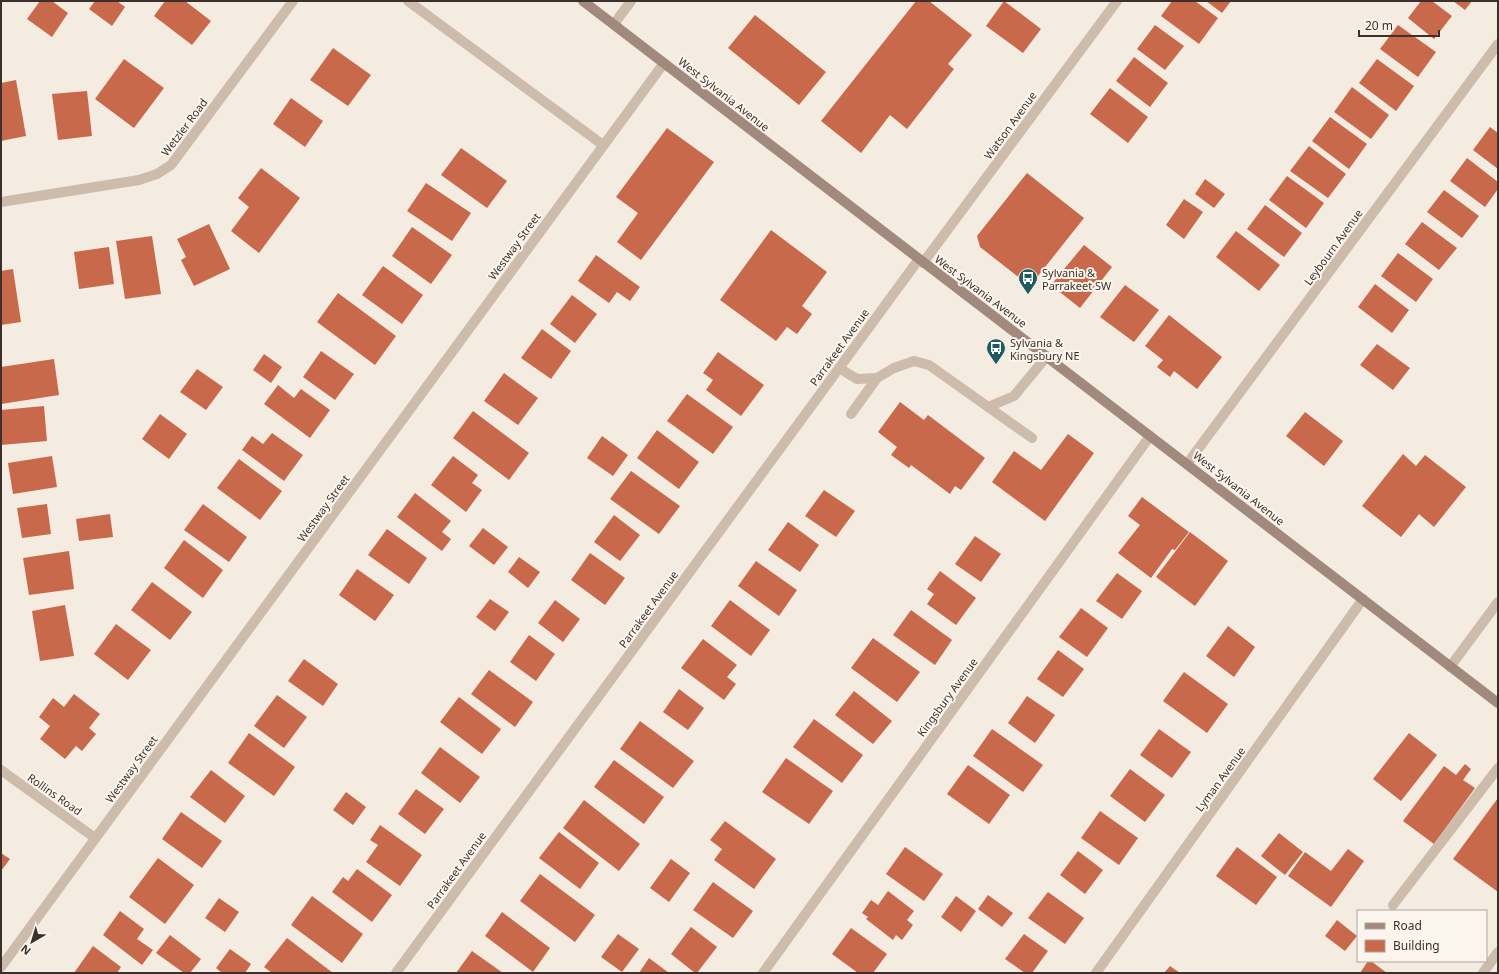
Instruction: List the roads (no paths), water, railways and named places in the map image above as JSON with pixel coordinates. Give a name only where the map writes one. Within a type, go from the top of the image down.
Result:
[{"type":"main road","name":"West Sylvania Avenue","points":[[584,1],[1498,703]]},
{"type":"street","name":"Wetzler Road","points":[[1,202],[139,180],[157,174],[166,168],[178,156],[293,1]]},
{"type":"street","points":[[408,1],[603,145]]},
{"type":"street","points":[[614,24],[631,1]]},
{"type":"street","name":"Watson Avenue","points":[[921,261],[1117,1]]},
{"type":"street","name":"Leybourn Avenue","points":[[1187,464],[1498,44]]},
{"type":"street","name":"Westway Street","points":[[1,967],[664,63]]},
{"type":"street","name":"Parrakeet Avenue","points":[[396,973],[839,368],[921,261]]},
{"type":"street","points":[[988,407],[1014,396],[1047,356]]},
{"type":"street","points":[[851,414],[877,378],[894,368],[914,362],[929,365],[1032,438]]},
{"type":"street","points":[[839,368],[857,379],[877,378]]},
{"type":"street","name":"Kingsbury Avenue","points":[[763,973],[1150,436]]},
{"type":"street","name":"Lyman Avenue","points":[[1096,973],[1364,599]]},
{"type":"street","points":[[1450,667],[1498,602]]},
{"type":"street","points":[[1393,905],[1498,768]]},
{"type":"street","name":"Rollins Road","points":[[1,770],[95,838]]},
{"type":"street","points":[[1483,973],[1498,952]]},
{"type":"place","name":"Sylvania & Parrakeet SW","points":[[1028,295]]},
{"type":"place","name":"Sylvania & Kingsbury NE","points":[[996,365]]}]
